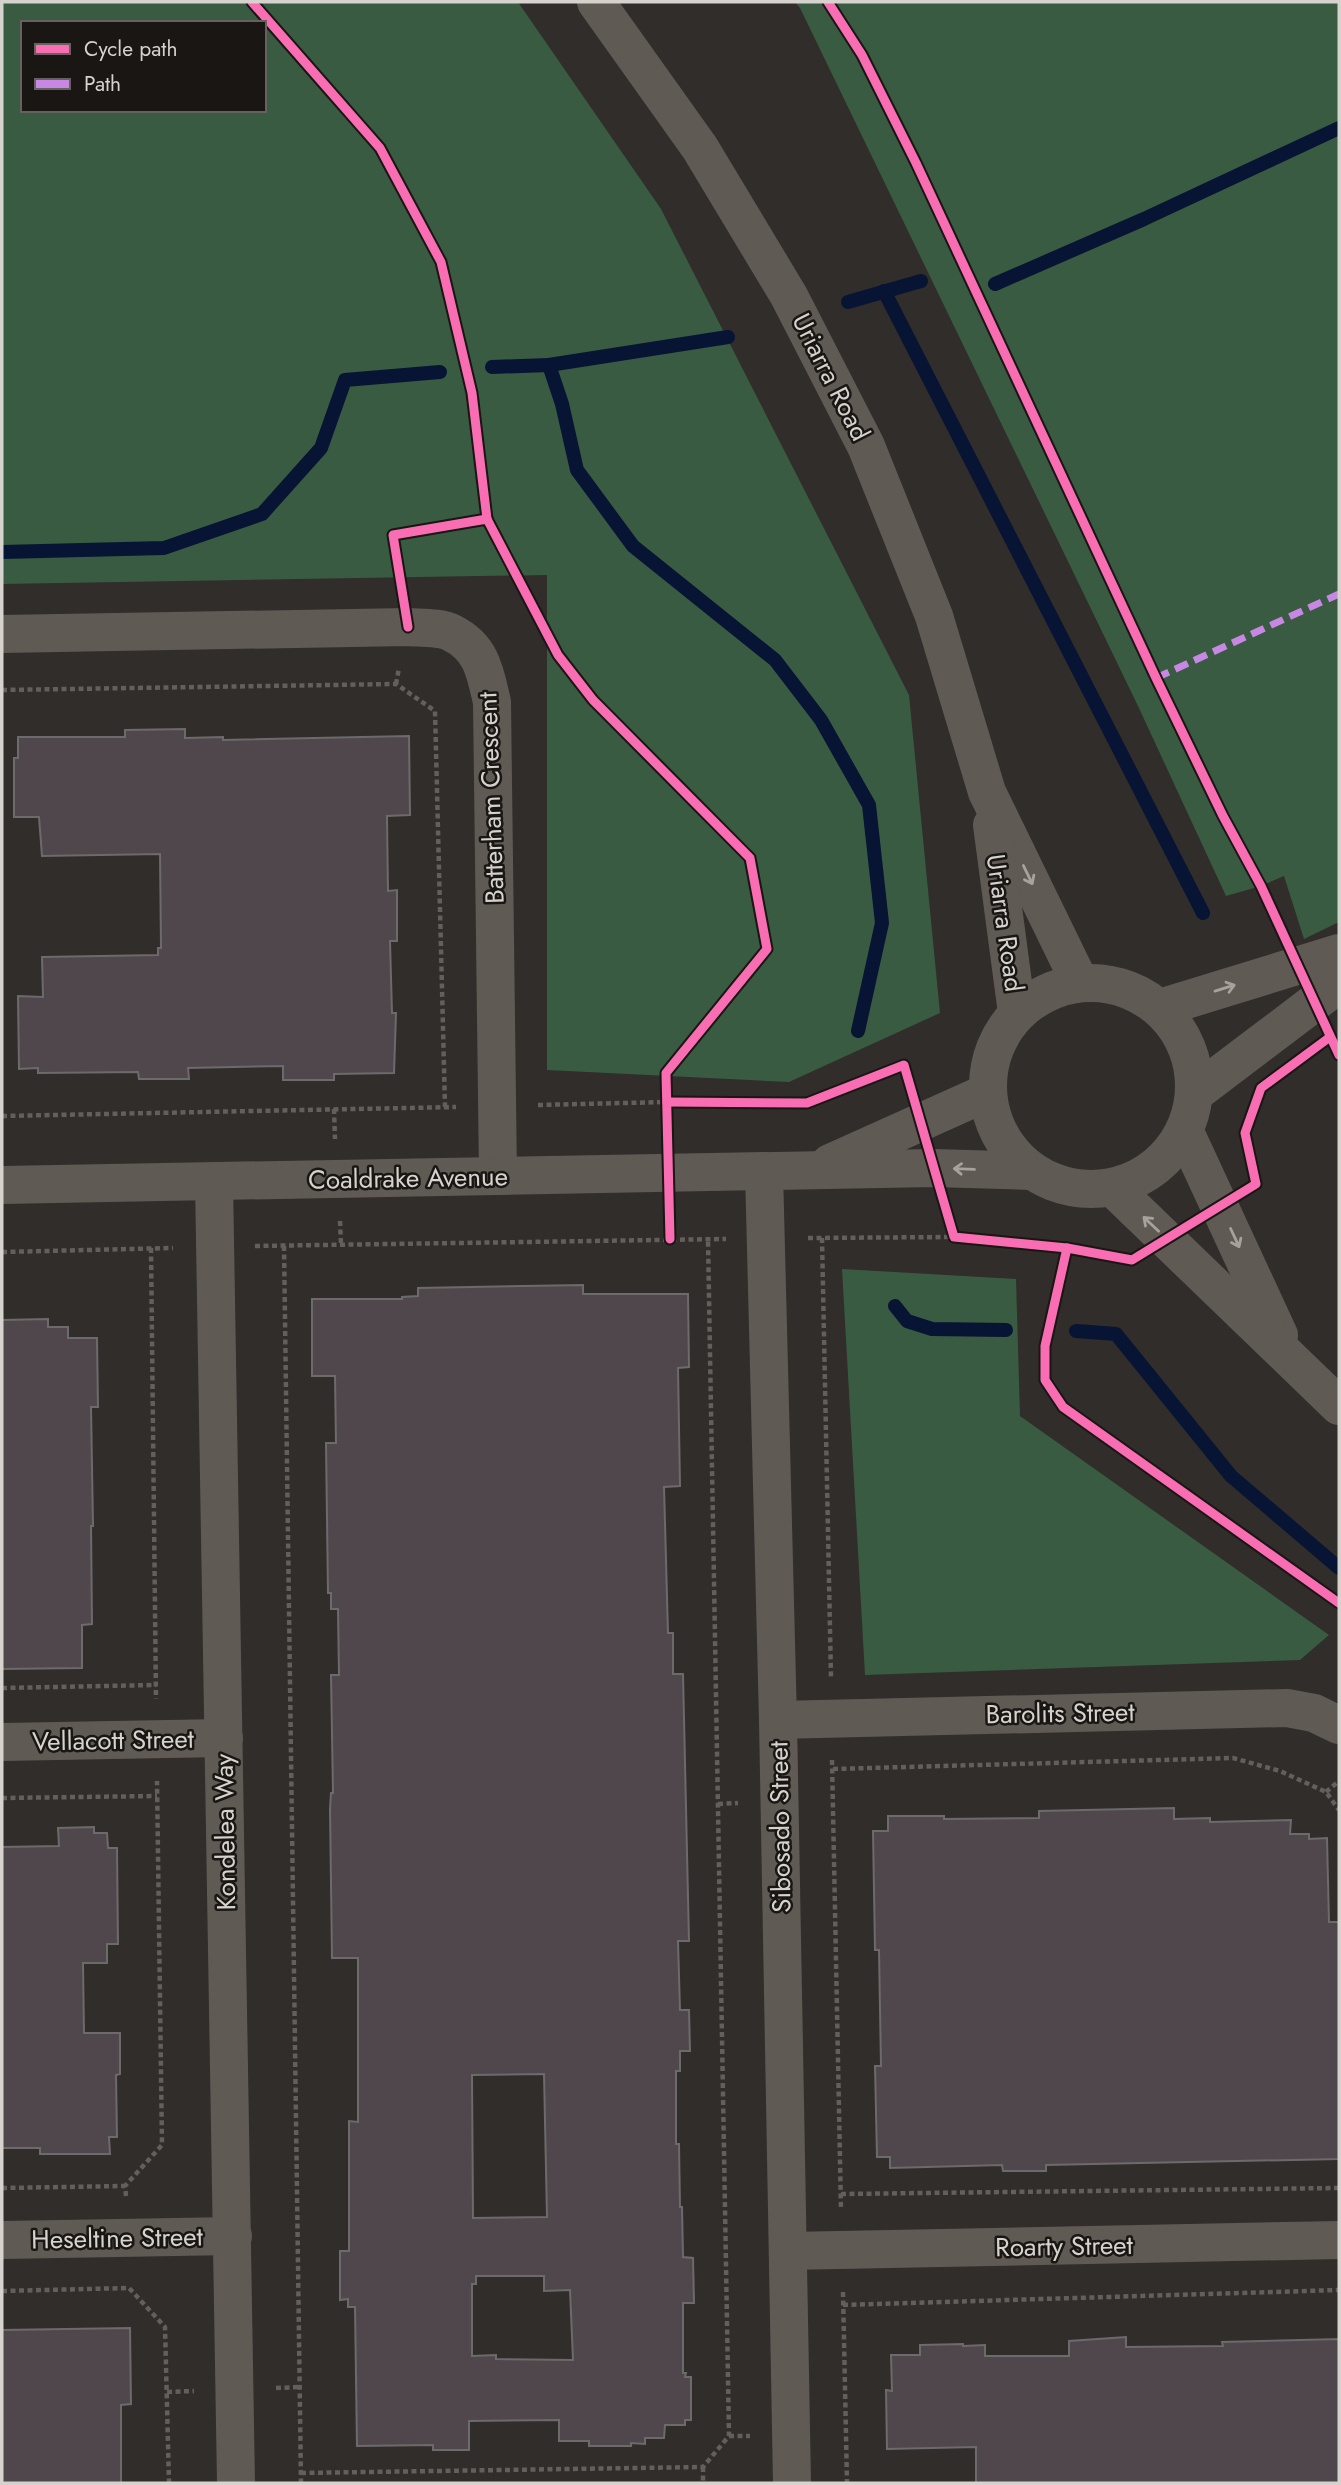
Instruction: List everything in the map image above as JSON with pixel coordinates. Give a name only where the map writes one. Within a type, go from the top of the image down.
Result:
[{"type":"street","name":"Uriarra Road","points":[[596,2],[700,148],[789,296],[866,446],[934,616],[987,792],[1017,1013]]},
{"type":"street","name":"Batterham Crescent","points":[[2,634],[408,627],[451,631],[473,650],[483,663],[492,702],[498,1176]]},
{"type":"street","name":"Uriarra Road","points":[[987,792],[1080,983]]},
{"type":"street","points":[[1160,1008],[1339,953]]},
{"type":"street","points":[[1080,983],[1109,984],[1136,993],[1160,1008],[1180,1033],[1192,1061],[1195,1093],[1185,1132],[1167,1157],[1142,1176],[1113,1188],[1085,1190],[1057,1184],[1032,1171],[1010,1150],[994,1123],[988,1092],[990,1064],[1000,1037],[1017,1013],[1046,993],[1080,983]]},
{"type":"street","points":[[1195,1093],[1339,984]]},
{"type":"street","name":"Coaldrake Avenue","points":[[815,1170],[988,1092]]},
{"type":"street","points":[[1185,1132],[1289,1356]]},
{"type":"street","name":"Coaldrake Avenue","points":[[2,1185],[934,1168],[1032,1171]]},
{"type":"street","name":"Sibosado Street","points":[[764,1171],[778,1720],[792,2483]]},
{"type":"street","name":"Kondelea Way","points":[[214,1181],[236,2483]]},
{"type":"street","points":[[1113,1188],[1339,1406]]},
{"type":"street","name":"Barolits Street","points":[[778,1720],[1287,1708],[1314,1713],[1339,1725]]},
{"type":"street","name":"Vellacott Street","points":[[2,1742],[224,1738]]},
{"type":"street","name":"Heseltine Street","points":[[2,2240],[233,2236]]},
{"type":"street","name":"Roarty Street","points":[[788,2251],[1339,2241]]},
{"type":"path","points":[[2,690],[396,684],[435,711],[445,1107]]},
{"type":"path","points":[[667,1097],[670,1239]]},
{"type":"path","points":[[2,1116],[497,1106],[667,1097],[680,1102]]},
{"type":"path","points":[[934,1168],[954,1237]]},
{"type":"path","points":[[822,1238],[846,2483]]},
{"type":"path","points":[[2,1252],[670,1239],[967,1239]]},
{"type":"path","points":[[703,2483],[703,2467],[729,2437],[708,1239]]},
{"type":"path","points":[[284,1246],[301,2483]]},
{"type":"path","points":[[2,1688],[156,1685]]},
{"type":"path","points":[[833,1769],[1233,1758],[1280,1771],[1326,1792],[1339,1810]]},
{"type":"path","points":[[1326,1792],[1339,1781]]},
{"type":"path","points":[[2,1798],[157,1796]]},
{"type":"path","points":[[2,2188],[125,2186],[162,2145]]},
{"type":"path","points":[[841,2194],[1339,2188]]},
{"type":"path","points":[[2,2291],[129,2288],[165,2327],[170,2483]]},
{"type":"path","points":[[843,2305],[1339,2290]]},
{"type":"path","points":[[301,2473],[703,2467]]},
{"type":"green space","points":[[2,2],[518,2],[661,209],[909,695],[940,1013],[789,1082],[547,1070],[547,575],[2,584]]},
{"type":"green space","points":[[795,2],[1339,2],[1339,922],[1304,939],[1284,876],[1226,896],[1138,706]]},
{"type":"green space","points":[[842,1269],[1016,1279],[1020,1416],[1329,1635],[1300,1660],[865,1675]]},
{"type":"building","points":[[185,729],[185,738],[223,737],[223,740],[409,736],[410,815],[387,816],[388,891],[397,890],[397,941],[390,941],[392,1013],[396,1013],[394,1073],[334,1074],[334,1080],[283,1080],[283,1066],[188,1068],[189,1079],[139,1079],[138,1072],[38,1073],[38,1068],[19,1069],[18,996],[43,997],[42,957],[158,955],[158,948],[161,948],[160,854],[42,856],[39,817],[14,817],[14,758],[18,758],[18,737],[125,737],[125,730]]},
{"type":"building","points":[[583,1285],[583,1294],[688,1294],[689,1367],[678,1368],[680,1486],[664,1487],[668,1633],[673,1633],[673,1674],[683,1674],[689,1941],[678,1941],[680,2010],[689,2010],[690,2051],[680,2051],[680,2071],[676,2071],[676,2144],[679,2144],[683,2257],[693,2258],[694,2303],[683,2303],[683,2373],[686,2373],[685,2377],[691,2377],[691,2420],[685,2420],[685,2425],[665,2425],[664,2438],[645,2438],[645,2444],[589,2446],[589,2441],[559,2441],[559,2420],[469,2421],[469,2450],[433,2450],[433,2445],[357,2446],[355,2307],[348,2307],[348,2299],[340,2300],[340,2251],[349,2251],[349,2121],[358,2122],[358,1958],[332,1958],[331,1675],[339,1675],[338,1609],[331,1609],[331,1593],[328,1593],[326,1443],[336,1443],[335,1376],[312,1376],[312,1299],[402,1299],[418,1296],[418,1288]],"holes":[[[544,2074],[547,2217],[473,2218],[472,2075]],[[476,2276],[544,2276],[544,2291],[570,2290],[573,2360],[472,2356],[472,2284],[476,2284]]]},
{"type":"building","points":[[48,1319],[48,1327],[68,1327],[68,1338],[97,1338],[98,1407],[91,1407],[92,1624],[82,1625],[82,1668],[2,1669],[2,1320]]},
{"type":"building","points":[[1174,1808],[1174,1819],[1210,1818],[1210,1822],[1291,1820],[1290,1834],[1309,1834],[1309,1839],[1327,1838],[1329,1922],[1339,1922],[1339,2159],[1046,2165],[1046,2171],[1003,2171],[1002,2165],[890,2168],[890,2157],[877,2157],[875,2066],[881,2066],[873,1831],[888,1831],[888,1816],[944,1816],[944,1819],[1039,1818],[1039,1811]]},
{"type":"building","points":[[94,1827],[94,1833],[107,1833],[108,1848],[117,1848],[118,1944],[107,1944],[107,1963],[83,1963],[84,2033],[120,2033],[120,2074],[116,2075],[117,2137],[109,2137],[110,2154],[40,2154],[40,2148],[2,2148],[2,1847],[59,1846],[58,1828]]},
{"type":"building","points":[[130,2328],[131,2404],[121,2405],[121,2483],[2,2483],[2,2330]]},
{"type":"building","points":[[1126,2337],[1126,2347],[1223,2346],[1222,2342],[1339,2339],[1339,2483],[976,2483],[976,2447],[887,2449],[886,2390],[892,2391],[891,2355],[920,2355],[920,2345],[963,2344],[985,2345],[985,2356],[1069,2356],[1069,2341]]},
{"type":"waterway","points":[[995,284],[1144,219],[1339,128]]},
{"type":"waterway","points":[[848,302],[921,281]]},
{"type":"waterway","points":[[884,291],[1203,913]]},
{"type":"waterway","points":[[549,365],[728,337]]},
{"type":"waterway","points":[[492,367],[549,365],[562,404],[577,470],[633,546],[775,660],[821,720],[869,805],[882,923],[858,1031]]},
{"type":"waterway","points":[[2,552],[164,548],[262,514],[321,448],[345,380],[440,372]]},
{"type":"waterway","points":[[895,1306],[907,1321],[932,1329],[1006,1330]]},
{"type":"waterway","points":[[1076,1331],[1116,1334],[1231,1476],[1339,1568]]},
{"type":"marked path","points":[[1156,678],[1339,594]]},
{"type":"cycle path","points":[[252,2],[380,148],[441,262],[472,393],[487,519]]},
{"type":"cycle path","points":[[828,2],[862,55],[916,163],[1156,678],[1223,816],[1261,886],[1339,1055]]},
{"type":"cycle path","points":[[408,627],[393,535],[487,519],[558,655],[593,700],[750,858],[767,949],[666,1073],[670,1239]]},
{"type":"cycle path","points":[[1067,1248],[1132,1260],[1256,1184],[1245,1133],[1261,1088],[1330,1037]]},
{"type":"cycle path","points":[[667,1102],[807,1103],[904,1065],[954,1237],[1067,1248],[1045,1346],[1045,1380],[1063,1407],[1339,1603]]}]
